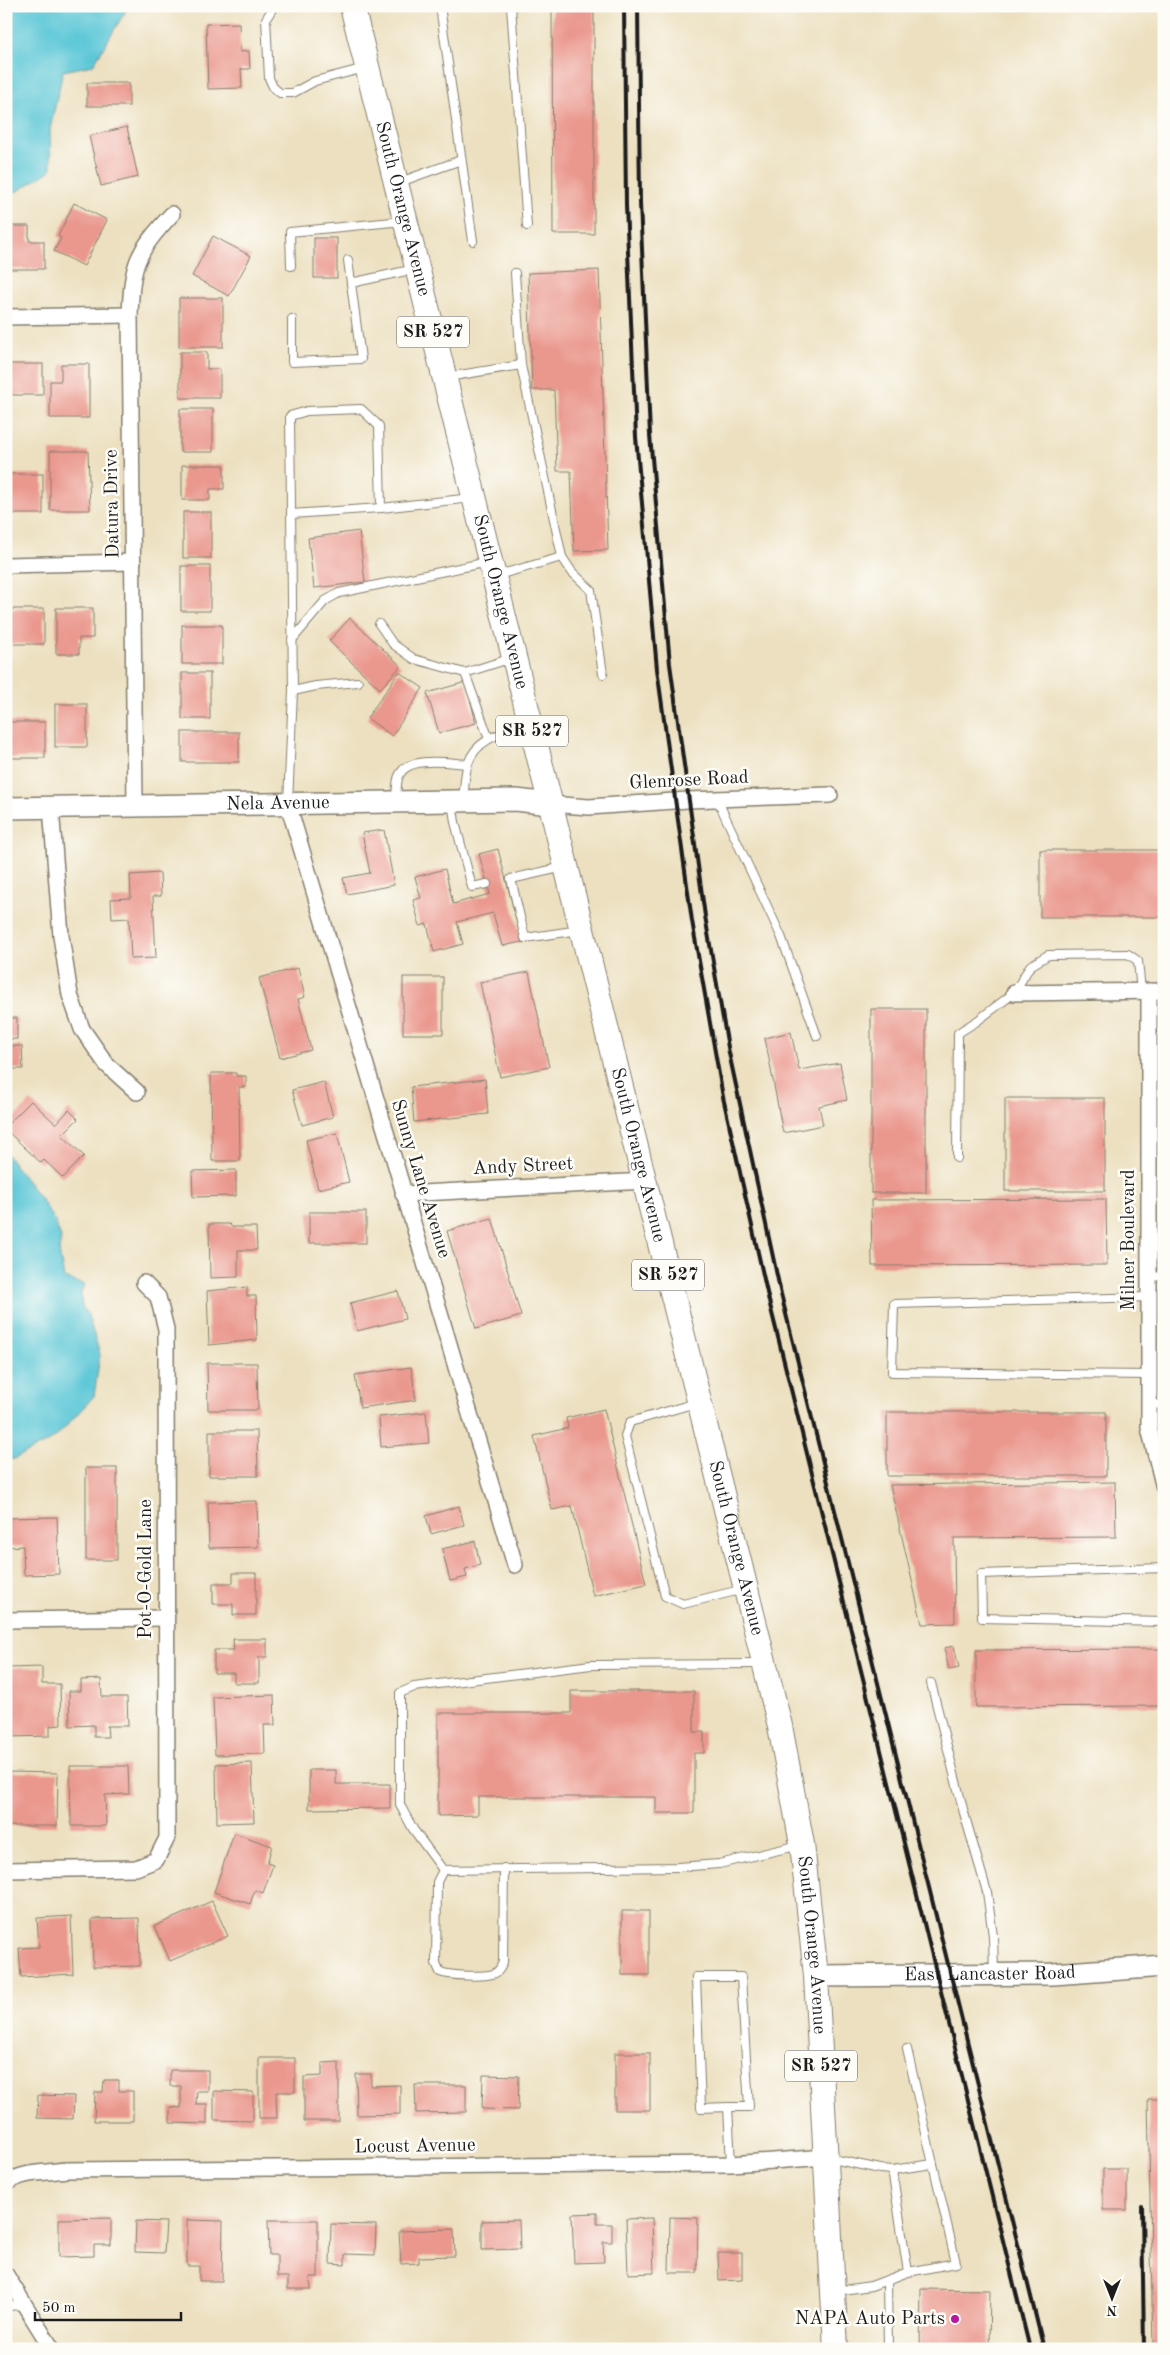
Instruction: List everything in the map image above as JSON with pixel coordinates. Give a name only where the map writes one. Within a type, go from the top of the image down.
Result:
[{"type":"main road","name":"South Orange Avenue","points":[[352,6],[780,1726],[802,1844],[816,1976],[836,2349]]},
{"type":"street","name":"Datura Drive","points":[[135,805],[130,316],[132,277],[141,250],[172,214]]},
{"type":"street","points":[[6,317],[130,316]]},
{"type":"street","points":[[6,564],[133,562]]},
{"type":"street","name":"Glenrose Road","points":[[550,804],[589,807],[717,799],[830,795]]},
{"type":"street","name":"Nela Avenue","points":[[6,808],[516,800],[550,804]]},
{"type":"street","name":"Sunny Lane Avenue","points":[[288,804],[515,1565]]},
{"type":"street","points":[[51,807],[61,936],[70,995],[82,1029],[107,1065],[138,1092]]},
{"type":"street","points":[[1014,992],[1151,991]]},
{"type":"street","name":"Milner Boulevard","points":[[1151,991],[1156,1277],[1149,1298],[1149,1375],[1156,1405],[1149,1428],[1164,1488]]},
{"type":"street","name":"Andy Street","points":[[404,1194],[644,1181]]},
{"type":"street","name":"Pot-O-Gold Lane","points":[[6,1870],[136,1868],[156,1860],[167,1838],[166,1329],[158,1298],[144,1283]]},
{"type":"street","points":[[6,1620],[166,1618]]},
{"type":"street","name":"East Lancaster Road","points":[[816,1976],[1053,1974],[1164,1966]]},
{"type":"street","name":"Locust Avenue","points":[[6,2184],[26,2175],[65,2170],[731,2164],[826,2157]]},
{"type":"street","points":[[6,2275],[52,2349]]},
{"type":"lane","points":[[274,6],[266,19],[269,78],[280,93],[293,93],[314,81],[367,68]]},
{"type":"lane","points":[[440,6],[473,241]]},
{"type":"lane","points":[[511,6],[527,226]]},
{"type":"lane","points":[[395,183],[462,160]]},
{"type":"lane","points":[[291,266],[290,232],[405,221]]},
{"type":"lane","points":[[292,319],[292,362],[361,359],[348,260]]},
{"type":"lane","points":[[351,283],[417,269]]},
{"type":"lane","points":[[515,273],[521,366],[562,557],[572,572],[591,590],[604,674]]},
{"type":"lane","points":[[444,378],[521,366]]},
{"type":"lane","points":[[288,804],[293,690],[290,416],[307,411],[361,409],[379,426],[381,508]]},
{"type":"lane","points":[[291,514],[381,508],[474,497]]},
{"type":"lane","points":[[292,640],[325,601],[340,593],[417,576],[492,569],[562,557]]},
{"type":"lane","points":[[379,624],[393,644],[414,659],[466,673],[514,658]]},
{"type":"lane","points":[[466,673],[489,739]]},
{"type":"lane","points":[[293,690],[358,682]]},
{"type":"lane","points":[[487,884],[472,887],[454,822],[457,801],[468,764],[481,744],[530,723]]},
{"type":"lane","points":[[396,802],[399,776],[409,766],[421,762],[468,764]]},
{"type":"lane","points":[[717,799],[781,936],[817,1036]]},
{"type":"lane","points":[[566,866],[508,880],[525,938],[582,929]]},
{"type":"lane","points":[[957,1158],[958,1033],[977,1022],[1014,992],[1030,966],[1048,954],[1128,954],[1138,961],[1151,991]]},
{"type":"lane","points":[[1149,1298],[894,1304],[892,1372],[1149,1375]]},
{"type":"lane","points":[[700,1402],[630,1422],[625,1436],[666,1596],[683,1604],[746,1588]]},
{"type":"lane","points":[[1164,1568],[982,1574],[982,1618],[1164,1622]]},
{"type":"lane","points":[[443,1870],[413,1829],[400,1805],[400,1693],[414,1686],[591,1665],[765,1664]]},
{"type":"lane","points":[[931,1683],[964,1813],[987,1892],[993,1936],[994,1974]]},
{"type":"lane","points":[[443,1870],[678,1867],[719,1864],[802,1844]]},
{"type":"lane","points":[[443,1870],[437,1882],[436,1963],[440,1972],[449,1975],[492,1974],[499,1970],[503,1962],[504,1868]]},
{"type":"lane","points":[[741,1976],[749,2107],[728,2107],[701,2108],[696,1977],[741,1976]]},
{"type":"lane","points":[[833,2292],[871,2286],[908,2272],[956,2263],[907,2049]]},
{"type":"lane","points":[[728,2107],[731,2164]]},
{"type":"lane","points":[[826,2157],[866,2167],[892,2170],[933,2164]]},
{"type":"lane","points":[[892,2170],[908,2272]]},
{"type":"lane","points":[[887,2280],[888,2349]]},
{"type":"lane","points":[[6,2306],[25,2305]]},
{"type":"water","points":[[6,6],[128,7],[93,65],[63,71],[50,129],[51,170],[18,191],[6,191]]},
{"type":"water","points":[[6,1153],[55,1221],[61,1238],[59,1251],[64,1278],[85,1285],[81,1291],[82,1307],[88,1315],[100,1355],[94,1396],[55,1438],[14,1459],[6,1460]]},
{"type":"building","points":[[552,6],[594,6],[594,234],[553,234]]},
{"type":"building","points":[[239,23],[240,52],[249,51],[250,69],[241,69],[242,88],[208,89],[206,24]]},
{"type":"building","points":[[87,83],[129,83],[129,106],[87,106]]},
{"type":"building","points":[[127,127],[138,177],[101,186],[89,136]]},
{"type":"building","points":[[74,203],[107,220],[84,266],[54,251],[61,238],[58,236]]},
{"type":"building","points":[[6,226],[29,226],[29,241],[44,241],[44,269],[6,269]]},
{"type":"building","points":[[213,236],[251,256],[229,296],[192,276]]},
{"type":"building","points":[[314,238],[337,238],[337,278],[314,278]]},
{"type":"building","points":[[599,270],[608,550],[574,551],[571,471],[557,471],[554,390],[532,390],[528,273]]},
{"type":"building","points":[[179,298],[223,298],[223,347],[179,347]]},
{"type":"building","points":[[180,352],[207,352],[207,369],[220,369],[220,398],[180,398]]},
{"type":"building","points":[[6,364],[43,364],[43,395],[6,395]]},
{"type":"building","points":[[61,364],[89,364],[89,418],[50,418],[50,381],[61,381]]},
{"type":"building","points":[[180,409],[213,409],[213,452],[180,452]]},
{"type":"building","points":[[50,451],[88,451],[90,510],[50,510]]},
{"type":"building","points":[[182,465],[224,465],[224,489],[210,489],[210,500],[182,500]]},
{"type":"building","points":[[6,474],[43,474],[43,514],[6,514]]},
{"type":"building","points":[[183,512],[211,512],[211,558],[183,558]]},
{"type":"building","points":[[359,531],[365,582],[314,588],[308,538]]},
{"type":"building","points":[[181,566],[210,566],[210,611],[181,611]]},
{"type":"building","points":[[56,608],[93,608],[93,638],[79,638],[79,654],[56,654]]},
{"type":"building","points":[[6,609],[44,609],[44,644],[6,644]]},
{"type":"building","points":[[350,618],[401,666],[380,689],[329,641]]},
{"type":"building","points":[[182,625],[222,625],[222,664],[182,664]]},
{"type":"building","points":[[399,672],[423,688],[392,736],[367,718]]},
{"type":"building","points":[[182,673],[210,673],[210,719],[182,719]]},
{"type":"building","points":[[466,682],[476,723],[439,733],[427,693]]},
{"type":"building","points":[[55,704],[87,704],[87,747],[55,747]]},
{"type":"building","points":[[6,722],[45,722],[45,758],[6,758]]},
{"type":"building","points":[[182,732],[239,732],[239,762],[182,762]]},
{"type":"building","points":[[384,830],[394,885],[347,894],[343,878],[370,873],[362,833]]},
{"type":"building","points":[[498,849],[522,942],[502,946],[493,913],[457,922],[463,944],[434,952],[427,924],[420,926],[413,900],[421,898],[415,877],[445,869],[453,904],[490,894],[479,854]]},
{"type":"building","points":[[1040,850],[1162,850],[1162,917],[1040,917]]},
{"type":"building","points":[[160,873],[161,896],[153,896],[156,958],[131,959],[129,918],[112,919],[111,899],[131,898],[130,875]]},
{"type":"building","points":[[298,968],[305,997],[298,999],[311,1050],[280,1058],[259,978]]},
{"type":"building","points":[[529,972],[549,1067],[500,1077],[480,982]]},
{"type":"building","points":[[403,977],[443,977],[443,1034],[403,1034]]},
{"type":"building","points":[[871,1009],[926,1009],[926,1193],[871,1193]]},
{"type":"building","points":[[6,1018],[17,1018],[17,1039],[6,1039]]},
{"type":"building","points":[[791,1032],[799,1070],[840,1063],[847,1100],[819,1106],[823,1125],[783,1133],[765,1038]]},
{"type":"building","points":[[6,1046],[22,1046],[23,1069],[6,1069]]},
{"type":"building","points":[[211,1073],[236,1073],[236,1076],[246,1076],[246,1087],[239,1087],[240,1161],[212,1161]]},
{"type":"building","points":[[485,1079],[488,1114],[414,1122],[411,1087]]},
{"type":"building","points":[[324,1082],[333,1117],[302,1125],[292,1090]]},
{"type":"building","points":[[1005,1098],[1105,1098],[1105,1191],[1005,1191]]},
{"type":"building","points":[[31,1101],[56,1124],[69,1110],[78,1119],[62,1135],[84,1156],[63,1178],[44,1160],[41,1163],[6,1130],[6,1126]]},
{"type":"building","points":[[337,1133],[349,1182],[318,1189],[306,1140]]},
{"type":"building","points":[[236,1170],[236,1196],[193,1197],[192,1171]]},
{"type":"building","points":[[1106,1199],[1107,1265],[872,1266],[871,1200]]},
{"type":"building","points":[[309,1212],[366,1212],[366,1243],[309,1243]]},
{"type":"building","points":[[492,1218],[521,1316],[476,1329],[447,1231]]},
{"type":"building","points":[[209,1224],[229,1224],[232,1227],[256,1227],[257,1250],[238,1250],[238,1277],[210,1278]]},
{"type":"building","points":[[247,1287],[247,1296],[256,1296],[257,1340],[209,1345],[207,1291]]},
{"type":"building","points":[[398,1291],[405,1319],[357,1331],[350,1303]]},
{"type":"building","points":[[207,1363],[257,1363],[258,1410],[208,1410]]},
{"type":"building","points":[[411,1367],[416,1400],[360,1408],[355,1375]]},
{"type":"building","points":[[604,1409],[646,1584],[593,1596],[572,1506],[552,1510],[534,1436],[568,1428],[566,1418]]},
{"type":"building","points":[[426,1412],[429,1443],[381,1447],[379,1417]]},
{"type":"building","points":[[887,1412],[1106,1412],[1106,1476],[887,1476]]},
{"type":"building","points":[[209,1431],[257,1431],[258,1476],[209,1476]]},
{"type":"building","points":[[86,1468],[117,1468],[117,1560],[86,1560]]},
{"type":"building","points":[[1115,1482],[1116,1537],[954,1538],[955,1623],[922,1624],[890,1485]]},
{"type":"building","points":[[257,1501],[258,1547],[209,1548],[208,1502]]},
{"type":"building","points":[[459,1506],[464,1525],[431,1534],[426,1516]]},
{"type":"building","points":[[57,1517],[59,1574],[24,1575],[23,1546],[6,1547],[6,1518]]},
{"type":"building","points":[[475,1541],[480,1565],[465,1569],[467,1577],[450,1581],[442,1549]]},
{"type":"building","points":[[233,1573],[256,1573],[256,1615],[233,1615],[233,1604],[213,1604],[213,1583],[233,1583]]},
{"type":"building","points":[[233,1639],[267,1639],[267,1657],[259,1657],[259,1683],[234,1683],[234,1673],[214,1673],[214,1650],[234,1650]]},
{"type":"building","points":[[954,1646],[959,1668],[949,1670],[944,1648]]},
{"type":"building","points":[[1160,1649],[1160,1706],[976,1707],[976,1650]]},
{"type":"building","points":[[42,1667],[42,1684],[60,1684],[61,1725],[50,1726],[50,1736],[8,1737],[7,1668]]},
{"type":"building","points":[[101,1679],[102,1697],[127,1697],[128,1726],[107,1726],[108,1737],[94,1737],[94,1725],[70,1726],[69,1691],[81,1691],[81,1680]]},
{"type":"building","points":[[571,1691],[694,1691],[694,1732],[704,1732],[704,1753],[694,1753],[694,1813],[656,1813],[656,1797],[478,1797],[478,1815],[438,1816],[438,1713],[571,1713]]},
{"type":"building","points":[[274,1695],[275,1725],[264,1725],[265,1754],[215,1755],[213,1697]]},
{"type":"building","points":[[252,1763],[254,1822],[217,1823],[216,1764]]},
{"type":"building","points":[[70,1766],[128,1766],[129,1794],[105,1795],[106,1826],[71,1826]]},
{"type":"building","points":[[309,1770],[336,1770],[336,1784],[390,1784],[390,1808],[309,1809]]},
{"type":"building","points":[[7,1772],[58,1773],[57,1826],[7,1826]]},
{"type":"building","points":[[234,1833],[272,1846],[267,1863],[273,1865],[263,1893],[255,1890],[250,1904],[214,1892]]},
{"type":"building","points":[[212,1901],[228,1936],[170,1961],[155,1926]]},
{"type":"building","points":[[622,1911],[649,1911],[649,1975],[622,1975]]},
{"type":"building","points":[[71,1916],[73,1974],[21,1977],[19,1948],[39,1947],[37,1918]]},
{"type":"building","points":[[139,1918],[140,1966],[93,1967],[92,1919]]},
{"type":"building","points":[[6,1948],[9,1948],[9,1977],[6,1977]]},
{"type":"building","points":[[615,2053],[650,2053],[650,2110],[615,2110]]},
{"type":"building","points":[[259,2058],[295,2058],[295,2092],[276,2092],[277,2118],[259,2118]]},
{"type":"building","points":[[339,2062],[339,2121],[304,2121],[304,2077],[322,2076],[322,2063]]},
{"type":"building","points":[[170,2070],[208,2070],[208,2091],[197,2091],[196,2104],[207,2104],[207,2124],[170,2123],[170,2107],[181,2108],[181,2086],[170,2086]]},
{"type":"building","points":[[356,2074],[371,2074],[371,2086],[400,2085],[400,2114],[357,2115]]},
{"type":"building","points":[[483,2075],[519,2076],[518,2110],[482,2109]]},
{"type":"building","points":[[104,2080],[119,2080],[119,2091],[133,2091],[133,2121],[94,2121],[95,2092],[103,2092]]},
{"type":"building","points":[[415,2085],[466,2085],[466,2112],[416,2113]]},
{"type":"building","points":[[214,2091],[253,2092],[253,2121],[214,2120]]},
{"type":"building","points":[[38,2095],[74,2096],[73,2119],[37,2118]]},
{"type":"building","points":[[1148,2099],[1164,2099],[1164,2349],[1153,2349]]},
{"type":"building","points":[[1103,2169],[1127,2169],[1127,2210],[1103,2210]]},
{"type":"building","points":[[597,2213],[597,2224],[612,2224],[612,2242],[603,2242],[604,2262],[574,2263],[572,2214]]},
{"type":"building","points":[[670,2217],[698,2218],[697,2273],[669,2273]]},
{"type":"building","points":[[111,2218],[111,2245],[94,2245],[94,2256],[59,2257],[59,2219]]},
{"type":"building","points":[[652,2218],[654,2273],[628,2274],[626,2219]]},
{"type":"building","points":[[187,2220],[223,2221],[222,2281],[199,2281],[199,2266],[187,2266]]},
{"type":"building","points":[[268,2220],[318,2220],[318,2277],[310,2277],[311,2289],[288,2289],[288,2277],[277,2277],[277,2255],[269,2255]]},
{"type":"building","points":[[519,2220],[520,2249],[482,2250],[482,2221]]},
{"type":"building","points":[[136,2221],[166,2222],[164,2253],[135,2252]]},
{"type":"building","points":[[331,2224],[376,2225],[375,2255],[345,2254],[345,2265],[330,2264]]},
{"type":"building","points":[[454,2229],[455,2256],[419,2257],[419,2263],[401,2264],[399,2231]]},
{"type":"building","points":[[718,2253],[742,2253],[742,2280],[719,2281]]},
{"type":"building","name":"NAPA Auto Parts","points":[[921,2289],[990,2290],[989,2349],[920,2349]]},
{"type":"railway","points":[[624,6],[626,205],[636,437],[657,669],[692,921],[723,1097],[768,1297],[1030,2349]]},
{"type":"railway","points":[[638,6],[640,203],[650,435],[670,664],[705,916],[729,1053],[781,1294],[1044,2349]]},
{"type":"railway","points":[[1142,2206],[1144,2349]]},
{"type":"place","name":"NAPA Auto Parts","points":[[955,2319]]}]
